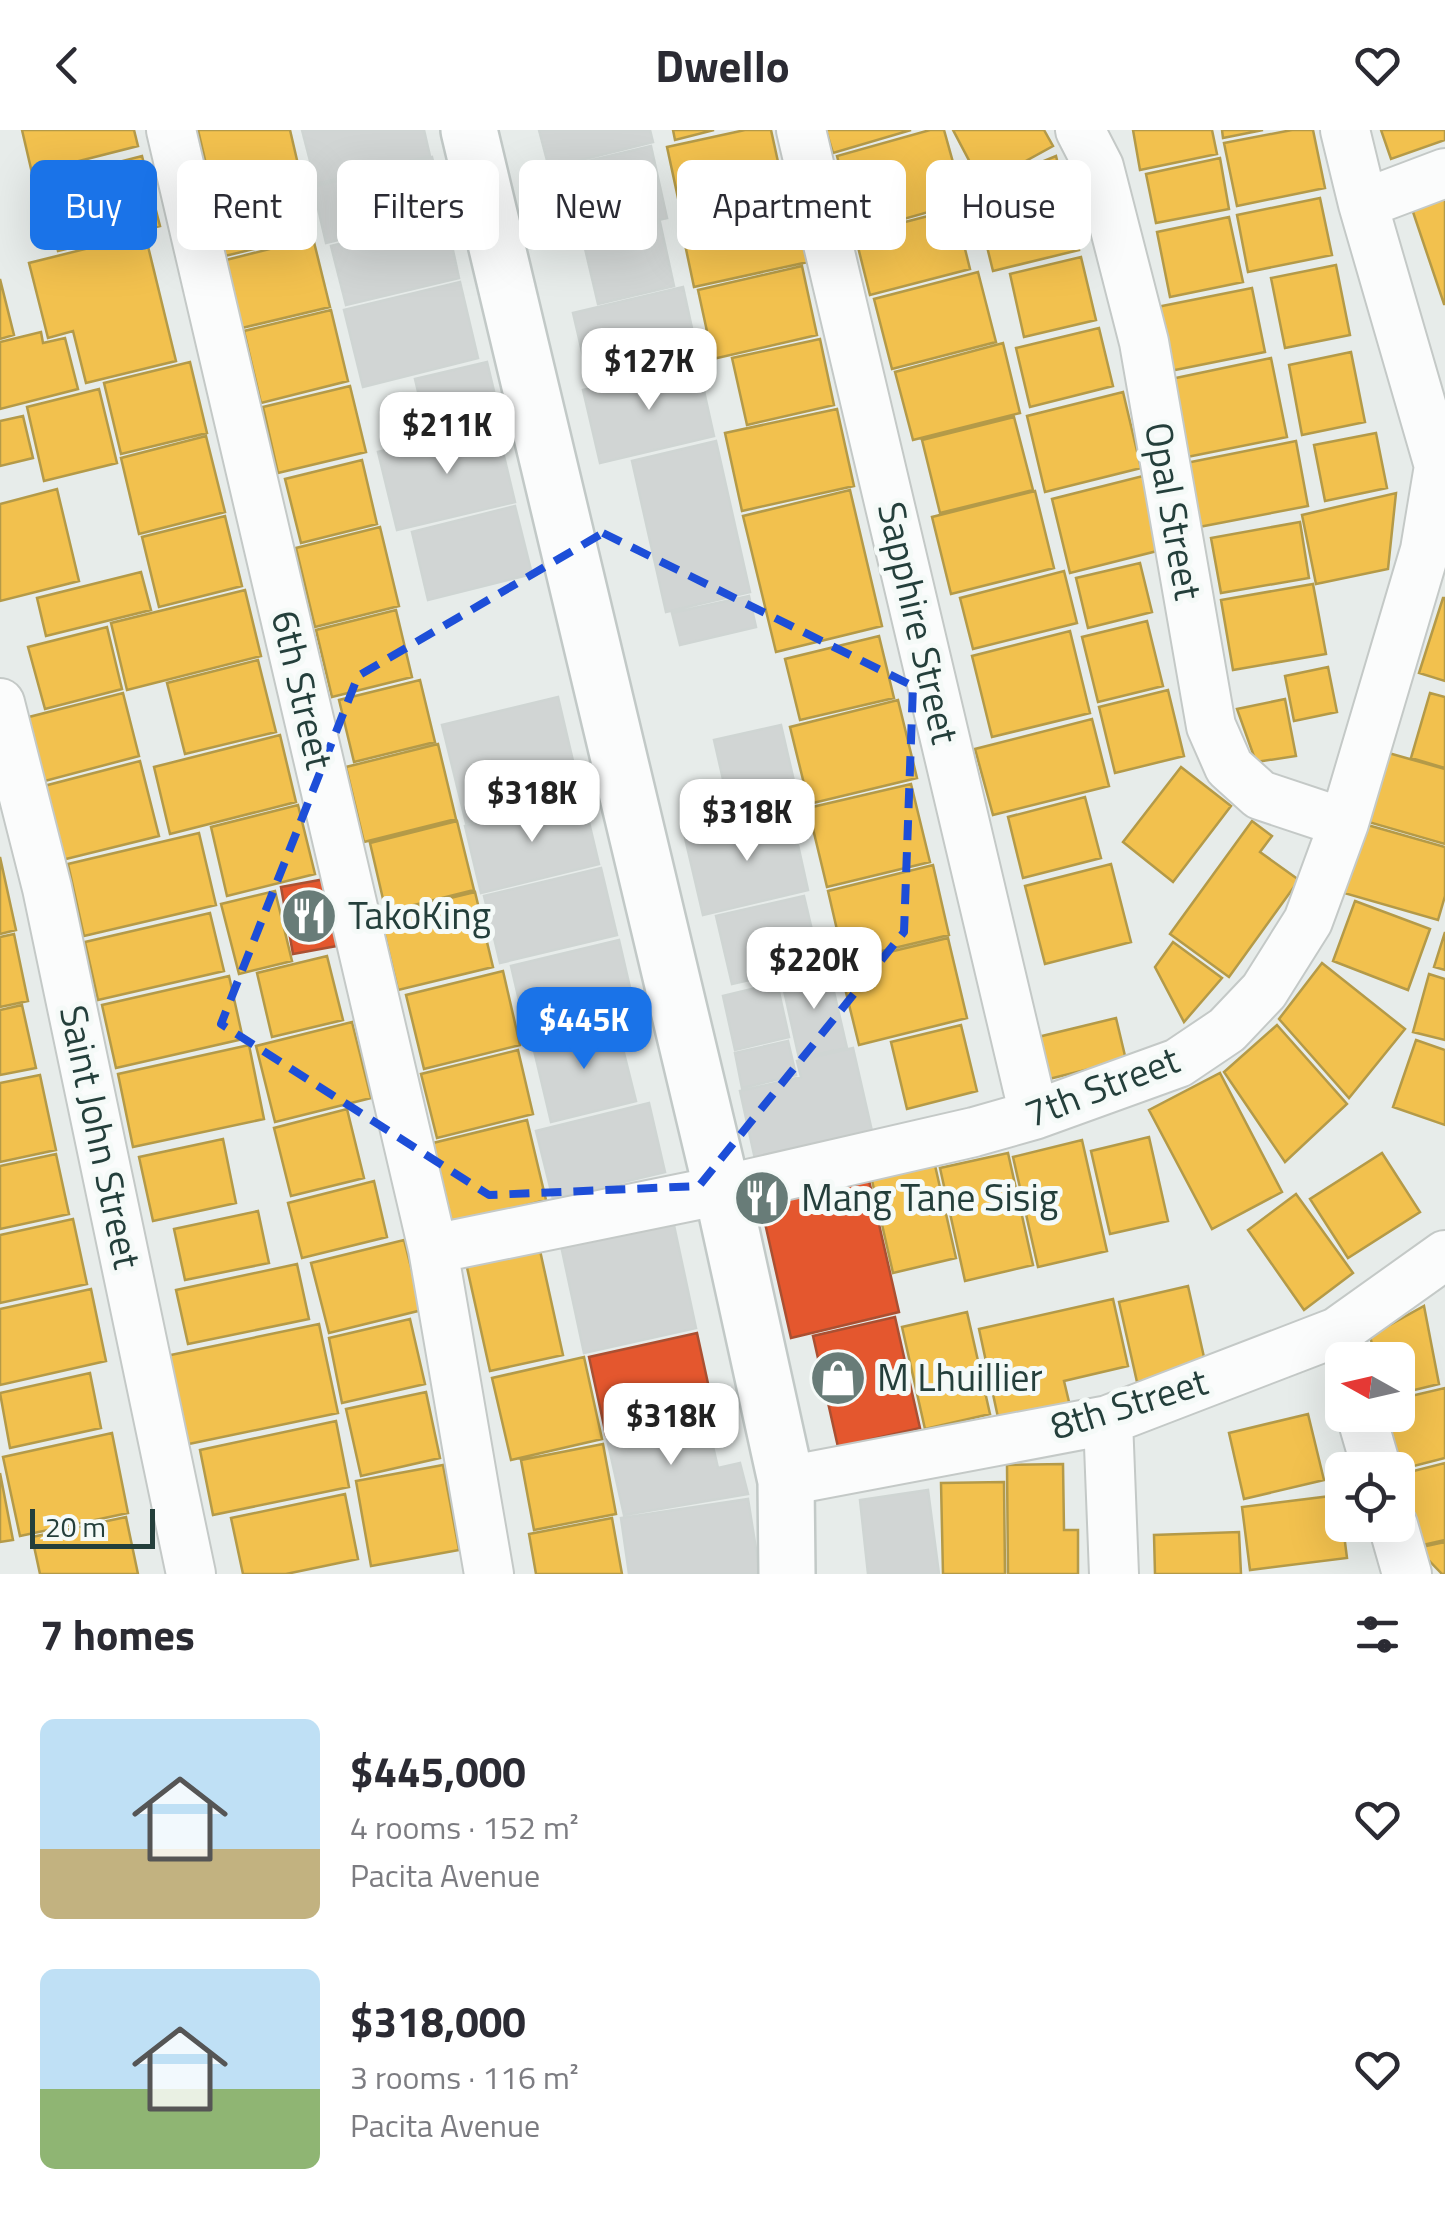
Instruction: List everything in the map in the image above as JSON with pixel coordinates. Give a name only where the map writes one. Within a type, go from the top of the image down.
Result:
[{"type":"main road","points":[[468,130],[722,1190],[786,1481],[787,1574]]},
{"type":"street","name":"6th Street","points":[[171,130],[434,1250],[490,1574]]},
{"type":"street","name":"Sapphire Street","points":[[801,130],[1034,1115]]},
{"type":"street","name":"Opal Street","points":[[1080,130],[1099,166],[1144,342],[1211,726],[1228,767],[1260,795],[1344,824]]},
{"type":"street","points":[[1345,130],[1362,204],[1442,464]]},
{"type":"street","points":[[1362,204],[1445,173]]},
{"type":"street","name":"7th Street","points":[[434,1250],[974,1132],[1034,1115],[1178,1063],[1227,1030],[1264,991],[1308,921],[1344,824],[1425,550],[1442,464]]},
{"type":"street","name":"Saint John Street","points":[[0,703],[47,888],[191,1574]]},
{"type":"street","name":"8th Street","points":[[1346,1342],[1445,1255]]},
{"type":"street","name":"8th Street","points":[[786,1481],[1108,1420],[1325,1351]]},
{"type":"street","points":[[1108,1420],[1114,1574]]},
{"type":"street","points":[[1397,1542],[1407,1574]]},
{"type":"highlighted area","points":[[603,533],[913,686],[904,932],[699,1186],[489,1195],[221,1024],[358,676]]},
{"type":"building: Homes","points":[[22,130],[134,130],[138,146],[83,160],[30,160],[30,164]]},
{"type":"building: Homes","points":[[198,130],[290,130],[297,160],[205,160]]},
{"type":"building: Homes","points":[[673,130],[714,130],[675,140]]},
{"type":"building: Homes","points":[[745,130],[771,130],[778,160],[677,160],[677,193],[667,147]]},
{"type":"building: Homes","points":[[826,130],[911,130],[833,153]]},
{"type":"building: Homes","points":[[930,130],[944,130],[952,160],[926,160],[926,213],[906,218],[906,160],[838,160],[837,156]]},
{"type":"building: Homes","points":[[953,130],[1044,130],[1053,146],[1028,160],[969,160]]},
{"type":"building: Homes","points":[[1133,130],[1212,130],[1217,154],[1140,170]]},
{"type":"building: Homes","points":[[1222,130],[1263,130],[1223,138]]},
{"type":"building: Homes","points":[[1292,130],[1313,130],[1325,188],[1237,206],[1224,143]]},
{"type":"building: Homes","points":[[1381,130],[1445,130],[1445,140],[1391,159]]},
{"type":"building: Homes","points":[[1220,158],[1229,209],[1156,223],[1146,174]]},
{"type":"building: Homes","points":[[1445,197],[1445,304],[1444,304],[1412,209]]},
{"type":"building: Homes","points":[[1320,198],[1332,255],[1248,272],[1237,215]]},
{"type":"building: Homes","points":[[926,217],[926,250],[965,250],[970,269],[870,295],[859,250],[906,250],[906,222]]},
{"type":"building: Homes","points":[[1229,217],[1243,282],[1170,297],[1157,232]]},
{"type":"building: Homes","points":[[81,250],[149,250],[176,361],[86,383],[73,331],[48,338],[29,263]]},
{"type":"building: Homes","points":[[224,250],[250,250],[225,256]]},
{"type":"building: Homes","points":[[266,250],[316,250],[330,307],[242,328],[226,260]]},
{"type":"building: Homes","points":[[686,250],[805,250],[808,262],[694,287]]},
{"type":"building: Homes","points":[[988,250],[1079,250],[993,271]]},
{"type":"building: Homes","points":[[1081,257],[1096,320],[1024,337],[1010,274]]},
{"type":"building: Homes","points":[[1336,265],[1350,335],[1285,348],[1271,278]]},
{"type":"building: Homes","points":[[802,266],[817,335],[713,359],[698,290]]},
{"type":"building: Homes","points":[[978,272],[996,342],[892,369],[874,299]]},
{"type":"building: Homes","points":[[0,279],[14,335],[0,339]]},
{"type":"building: Homes","points":[[1252,288],[1265,352],[1170,371],[1157,307]]},
{"type":"building: Homes","points":[[331,310],[348,381],[261,403],[244,331]]},
{"type":"building: Homes","points":[[1099,328],[1113,386],[1030,407],[1016,348]]},
{"type":"building: Homes","points":[[41,332],[43,343],[65,338],[78,389],[0,409],[0,342]]},
{"type":"building: Homes","points":[[820,339],[834,405],[747,425],[732,358]]},
{"type":"building: Homes","points":[[1003,343],[1020,413],[913,440],[895,372]]},
{"type":"building: Homes","points":[[1351,352],[1365,422],[1302,435],[1289,365]]},
{"type":"building: Homes","points":[[1271,358],[1287,437],[1187,457],[1171,379]]},
{"type":"building: Homes","points":[[190,362],[207,433],[121,454],[104,383]]},
{"type":"building: Homes","points":[[350,386],[366,452],[278,473],[263,407]]},
{"type":"building: Homes","points":[[99,389],[117,463],[44,481],[27,407]]},
{"type":"building: Homes","points":[[1123,392],[1141,468],[1045,492],[1027,416]]},
{"type":"building: Homes","points":[[837,409],[854,486],[742,511],[725,433]]},
{"type":"building: Homes","points":[[23,416],[33,458],[0,466],[0,421]]},
{"type":"building: Homes","points":[[1014,417],[1033,490],[940,513],[922,440]]},
{"type":"building: Homes","points":[[1376,433],[1387,488],[1325,501],[1314,445]]},
{"type":"building: Homes","points":[[206,436],[225,512],[139,534],[121,458]]},
{"type":"building: Homes","points":[[1296,441],[1308,506],[1199,527],[1186,463]]},
{"type":"building: Homes","points":[[362,460],[377,524],[301,543],[285,479]]},
{"type":"building: Homes","points":[[1143,476],[1161,550],[1070,573],[1052,499]]},
{"type":"building: Homes","points":[[57,489],[79,581],[0,601],[0,504]]},
{"type":"building: Homes","points":[[850,490],[882,626],[776,652],[743,516]]},
{"type":"building: Homes","points":[[1035,491],[1054,568],[951,594],[932,517]]},
{"type":"building: Homes","points":[[1396,493],[1388,569],[1316,584],[1302,515]]},
{"type":"building: Homes","points":[[225,516],[242,586],[159,607],[142,537]]},
{"type":"building: Homes","points":[[1300,522],[1309,578],[1221,593],[1211,538]]},
{"type":"building: Homes","points":[[380,527],[399,606],[315,627],[296,548]]},
{"type":"building: Homes","points":[[1140,563],[1152,612],[1088,628],[1076,578]]},
{"type":"building: Homes","points":[[1064,571],[1077,623],[973,649],[960,598]]},
{"type":"building: Homes","points":[[141,572],[151,610],[46,636],[37,598]]},
{"type":"building: Homes","points":[[1313,584],[1326,654],[1233,670],[1221,600]]},
{"type":"building: Homes","points":[[245,590],[261,656],[127,690],[111,623]]},
{"type":"building: Homes","points":[[1445,598],[1445,681],[1419,673]]},
{"type":"building: Homes","points":[[396,610],[412,677],[332,697],[316,630]]},
{"type":"building: Homes","points":[[1147,621],[1163,686],[1098,702],[1082,637]]},
{"type":"building: Homes","points":[[107,627],[122,689],[45,709],[28,647]]},
{"type":"building: Homes","points":[[1070,631],[1090,713],[992,737],[972,656]]},
{"type":"building: Homes","points":[[879,636],[894,698],[800,720],[785,659]]},
{"type":"building: Homes","points":[[258,660],[276,732],[185,754],[167,683]]},
{"type":"building: Homes","points":[[1328,667],[1337,712],[1294,721],[1285,676]]},
{"type":"building: Homes","points":[[420,680],[435,742],[354,762],[339,700]]},
{"type":"building: Homes","points":[[1168,690],[1184,756],[1115,773],[1099,707]]},
{"type":"building: Homes","points":[[123,693],[139,756],[41,782],[25,718]]},
{"type":"building: Homes","points":[[1430,693],[1445,697],[1445,768],[1411,758]]},
{"type":"building: Homes","points":[[1285,699],[1296,756],[1256,762],[1237,709]]},
{"type":"building: Homes","points":[[898,700],[917,778],[809,804],[790,727]]},
{"type":"building: Homes","points":[[1092,719],[1109,786],[993,815],[975,749]]},
{"type":"building: Homes","points":[[280,735],[296,802],[170,834],[154,767]]},
{"type":"building: Homes","points":[[438,744],[456,819],[364,842],[346,767]]},
{"type":"building: Homes","points":[[1385,752],[1445,769],[1445,844],[1365,821]]},
{"type":"building: Homes","points":[[140,761],[159,836],[62,860],[44,786]]},
{"type":"building: Homes","points":[[1181,767],[1231,806],[1173,882],[1123,842]]},
{"type":"building: Homes","points":[[911,784],[930,862],[827,887],[808,808]]},
{"type":"building: Homes","points":[[1085,797],[1101,858],[1023,878],[1008,817]]},
{"type":"building: Homes","points":[[298,805],[315,874],[227,896],[211,827]]},
{"type":"building: Homes","points":[[457,821],[474,890],[386,912],[370,843]]},
{"type":"building: Homes","points":[[1252,821],[1272,836],[1260,852],[1299,880],[1229,977],[1170,934]]},
{"type":"building: Homes","points":[[1364,824],[1445,847],[1445,896],[1438,920],[1344,893]]},
{"type":"building: Homes","points":[[199,833],[216,905],[84,936],[68,864]]},
{"type":"building: Homes","points":[[0,857],[16,930],[0,934]]},
{"type":"building: Homes","points":[[1111,864],[1131,942],[1045,964],[1025,886]]},
{"type":"building: Homes","points":[[933,865],[949,935],[844,960],[828,891]]},
{"type":"building: Homes","points":[[275,891],[292,961],[239,974],[221,904]]},
{"type":"building: Homes","points":[[475,892],[493,967],[398,990],[380,915]]},
{"type":"building: Homes","points":[[1355,901],[1430,929],[1408,990],[1333,961]]},
{"type":"building: Homes","points":[[210,913],[224,971],[98,1000],[85,942]]},
{"type":"building: Homes","points":[[1445,932],[1445,970],[1434,967]]},
{"type":"building: Homes","points":[[14,934],[28,1001],[0,1007],[0,937]]},
{"type":"building: Homes","points":[[948,938],[967,1018],[859,1045],[839,964]]},
{"type":"building: Homes","points":[[1173,942],[1222,978],[1184,1022],[1155,967]]},
{"type":"building: Homes","points":[[327,956],[343,1020],[272,1037],[257,973]]},
{"type":"building: Homes","points":[[1322,963],[1405,1029],[1349,1098],[1279,1019]]},
{"type":"building: Homes","points":[[503,971],[520,1045],[424,1069],[406,995]]},
{"type":"building: Homes","points":[[1429,974],[1445,979],[1445,1040],[1413,1032]]},
{"type":"building: Homes","points":[[229,976],[243,1039],[116,1068],[102,1005]]},
{"type":"building: Homes","points":[[22,1005],[36,1068],[0,1075],[0,1010]]},
{"type":"building: Homes","points":[[1116,1018],[1126,1060],[1049,1079],[1038,1037]]},
{"type":"building: Homes","points":[[352,1022],[371,1098],[275,1122],[256,1046]]},
{"type":"building: Homes","points":[[961,1025],[977,1091],[907,1109],[891,1042]]},
{"type":"building: Homes","points":[[1277,1025],[1347,1104],[1285,1162],[1224,1072]]},
{"type":"building: Homes","points":[[1416,1040],[1445,1050],[1445,1125],[1393,1107]]},
{"type":"building: Homes","points":[[249,1045],[264,1119],[133,1147],[118,1074]]},
{"type":"building: Homes","points":[[518,1050],[533,1114],[437,1138],[421,1074]]},
{"type":"building: Homes","points":[[1220,1073],[1282,1192],[1212,1229],[1149,1110]]},
{"type":"building: Homes","points":[[40,1075],[56,1150],[0,1162],[0,1083]]},
{"type":"building: Homes","points":[[347,1109],[364,1178],[291,1196],[274,1128]]},
{"type":"building: Homes","points":[[527,1120],[546,1200],[452,1224],[433,1143]]},
{"type":"building: Homes","points":[[1149,1137],[1168,1221],[1110,1234],[1091,1151]]},
{"type":"building: Homes","points":[[223,1139],[236,1203],[153,1221],[139,1157]]},
{"type":"building: Homes","points":[[1082,1140],[1107,1251],[1038,1267],[1013,1157]]},
{"type":"building: Homes","points":[[1008,1153],[1033,1265],[965,1281],[940,1168]]},
{"type":"building: Homes","points":[[1382,1153],[1420,1212],[1348,1258],[1310,1199]]},
{"type":"building: Homes","points":[[56,1154],[69,1214],[0,1229],[0,1166]]},
{"type":"building: Homes","points":[[934,1161],[956,1258],[893,1273],[871,1176]]},
{"type":"building: Homes","points":[[374,1181],[387,1237],[302,1258],[288,1203]]},
{"type":"building: Homes","points":[[1296,1194],[1353,1273],[1304,1310],[1248,1230]]},
{"type":"building: Homes","points":[[258,1211],[269,1263],[185,1280],[174,1229]]},
{"type":"building: Homes","points":[[73,1219],[87,1284],[0,1303],[0,1235]]},
{"type":"building: Homes","points":[[404,1240],[422,1310],[329,1333],[311,1263]]},
{"type":"building: Homes","points":[[539,1246],[563,1355],[490,1371],[466,1263]]},
{"type":"building: Homes","points":[[297,1264],[309,1319],[188,1344],[176,1290]]},
{"type":"building: Homes","points":[[1188,1286],[1206,1366],[1137,1382],[1119,1302]]},
{"type":"building: Homes","points":[[91,1289],[106,1361],[0,1385],[0,1309]]},
{"type":"building: Homes","points":[[1113,1299],[1128,1366],[1064,1381],[1070,1406],[999,1422],[979,1329]]},
{"type":"building: Homes","points":[[1424,1306],[1439,1384],[1415,1390],[1415,1342],[1372,1342],[1370,1336]]},
{"type":"building: Homes","points":[[967,1312],[990,1414],[925,1429],[902,1327]]},
{"type":"building: Homes","points":[[410,1319],[425,1384],[342,1403],[329,1338]]},
{"type":"building: Homes","points":[[319,1324],[338,1413],[184,1445],[166,1356]]},
{"type":"building: Homes","points":[[584,1357],[602,1439],[511,1460],[492,1378]]},
{"type":"building: Homes","points":[[90,1373],[101,1428],[10,1448],[0,1393]]},
{"type":"building: Homes","points":[[1445,1388],[1445,1458],[1415,1466],[1415,1452],[1394,1452],[1389,1432],[1415,1432],[1415,1395]]},
{"type":"building: Homes","points":[[426,1392],[440,1458],[361,1476],[346,1409]]},
{"type":"building: Homes","points":[[1308,1414],[1324,1480],[1244,1499],[1229,1433]]},
{"type":"building: Homes","points":[[336,1421],[349,1487],[213,1515],[200,1450]]},
{"type":"building: Homes","points":[[112,1433],[128,1513],[20,1536],[3,1457]]},
{"type":"building: Homes","points":[[603,1444],[616,1514],[534,1530],[521,1460]]},
{"type":"building: Homes","points":[[1445,1463],[1445,1540],[1414,1547],[1413,1542],[1415,1471]]},
{"type":"building: Homes","points":[[1063,1464],[1064,1530],[1078,1530],[1078,1574],[1008,1574],[1007,1465]]},
{"type":"building: Homes","points":[[443,1465],[459,1550],[371,1566],[356,1481]]},
{"type":"building: Homes","points":[[0,1473],[13,1540],[0,1542]]},
{"type":"building: Homes","points":[[1004,1482],[1005,1574],[943,1574],[941,1483]]},
{"type":"building: Homes","points":[[345,1494],[358,1559],[286,1574],[243,1574],[231,1518]]},
{"type":"building: Homes","points":[[1325,1497],[1325,1542],[1345,1542],[1347,1558],[1250,1570],[1242,1507]]},
{"type":"building: Homes","points":[[126,1517],[138,1574],[40,1574],[32,1537]]},
{"type":"building: Homes","points":[[612,1518],[622,1574],[536,1574],[529,1534]]},
{"type":"building: Homes","points":[[1239,1532],[1241,1574],[1155,1574],[1154,1535]]},
{"type":"building: Homes","points":[[1445,1542],[1445,1574],[1442,1574],[1417,1548]]},
{"type":"building: Shops","name":"TakoKing","points":[[325,879],[337,946],[293,954],[281,887]]},
{"type":"building: Shops","points":[[868,1176],[899,1312],[791,1338],[760,1201]]},
{"type":"building: Shops","points":[[895,1317],[920,1428],[838,1447],[813,1336]]},
{"type":"building: Shops","points":[[697,1333],[714,1411],[606,1435],[589,1357]]},
{"type":"building: Other","points":[[302,130],[424,130],[430,156],[414,160],[337,160],[337,179],[317,184],[317,160],[310,160]]},
{"type":"building: Other","points":[[539,130],[650,130],[653,142],[581,160],[547,160]]},
{"type":"building: Other","points":[[651,146],[654,160],[592,160]]},
{"type":"building: Other","points":[[657,173],[667,218],[657,220]]},
{"type":"building: Other","points":[[337,181],[337,240],[326,243],[317,186]]},
{"type":"building: Other","points":[[660,222],[674,286],[598,304],[585,250],[657,250]]},
{"type":"building: Other","points":[[337,245],[337,250],[453,250],[459,278],[346,305],[331,246]]},
{"type":"building: Other","points":[[460,282],[478,358],[363,387],[344,310]]},
{"type":"building: Other","points":[[683,287],[699,360],[590,386],[573,313]]},
{"type":"building: Other","points":[[487,362],[500,416],[428,434],[415,379]]},
{"type":"building: Other","points":[[698,364],[714,436],[600,463],[583,390]]},
{"type":"building: Other","points":[[496,423],[515,502],[397,530],[378,452]]},
{"type":"building: Other","points":[[716,441],[750,592],[666,612],[632,461]]},
{"type":"building: Other","points":[[515,506],[532,574],[428,600],[412,532]]},
{"type":"building: Other","points":[[749,596],[756,627],[680,645],[672,613]]},
{"type":"building: Other","points":[[558,697],[581,795],[466,823],[442,725]]},
{"type":"building: Other","points":[[781,725],[800,807],[733,823],[714,740]]},
{"type":"building: Other","points":[[583,797],[599,864],[481,893],[465,826]]},
{"type":"building: Other","points":[[791,813],[808,890],[703,915],[685,838]]},
{"type":"building: Other","points":[[601,868],[617,935],[500,963],[484,896]]},
{"type":"building: Other","points":[[804,896],[820,964],[732,984],[716,916]]},
{"type":"building: Other","points":[[619,940],[635,1009],[527,1035],[511,966]]},
{"type":"building: Other","points":[[828,966],[847,1048],[799,1058],[781,977]]},
{"type":"building: Other","points":[[777,983],[789,1037],[735,1050],[723,996]]},
{"type":"building: Other","points":[[616,1021],[636,1101],[551,1122],[532,1042]]},
{"type":"building: Other","points":[[788,1041],[796,1075],[742,1088],[735,1053]]},
{"type":"building: Other","points":[[853,1048],[872,1131],[755,1159],[740,1091],[801,1077],[797,1061]]},
{"type":"building: Other","points":[[649,1103],[665,1172],[553,1199],[536,1131]]},
{"type":"building: Other","points":[[672,1216],[696,1328],[584,1353],[560,1241]]},
{"type":"building: Other","points":[[706,1416],[718,1468],[740,1463],[748,1494],[624,1515],[607,1439]]},
{"type":"building: Other","points":[[928,1490],[939,1574],[868,1574],[860,1500]]},
{"type":"building: Other","points":[[748,1499],[760,1574],[629,1574],[621,1518]]},
{"type":"place","name":"TakoKing","points":[[309,916]]},
{"type":"place","name":"Mang Tane Sisig","points":[[762,1198]]},
{"type":"place","name":"M Lhuillier","points":[[838,1378]]}]
